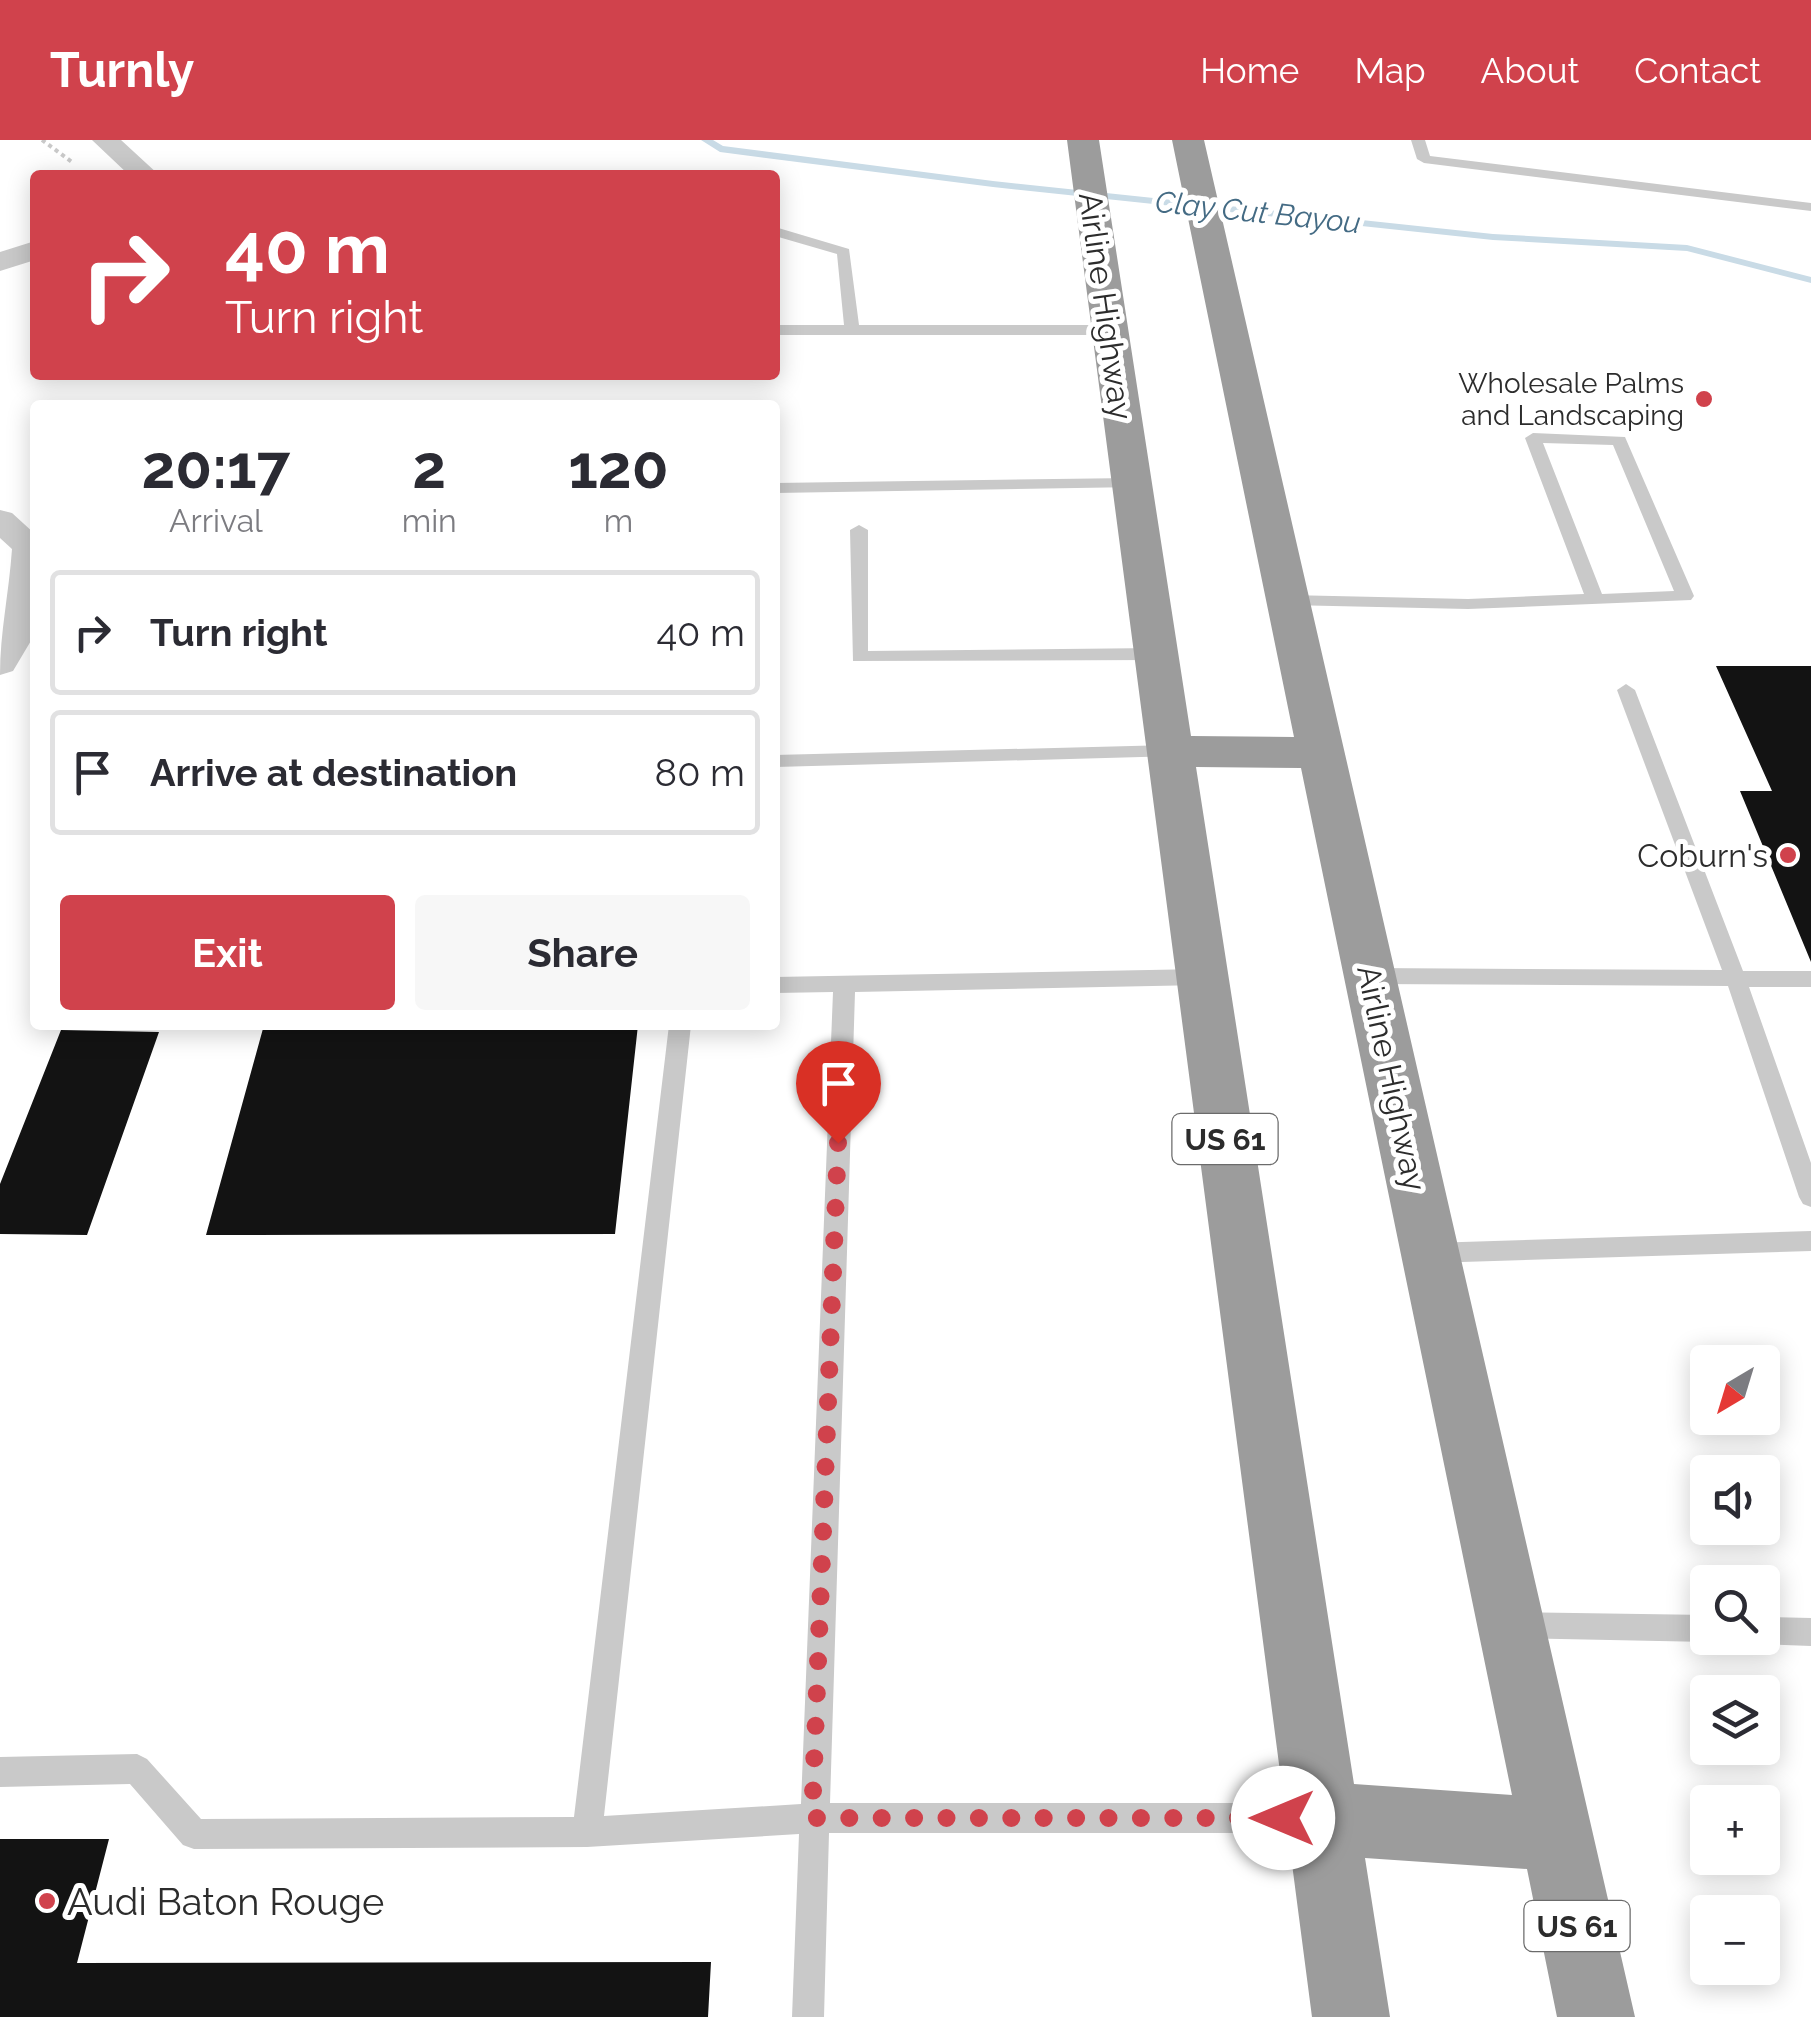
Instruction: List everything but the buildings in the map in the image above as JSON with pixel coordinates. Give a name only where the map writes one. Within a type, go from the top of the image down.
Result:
[{"type":"highway","name":"Airline Highway","points":[[1083,145],[1351,2017]]},
{"type":"highway","name":"Airline Highway","points":[[1191,154],[1596,2017]]},
{"type":"highway","points":[[1170,751],[1321,753]]},
{"type":"highway","points":[[1322,1818],[1557,1836]]},
{"type":"street","points":[[105,140],[139,170]]},
{"type":"street","points":[[0,262],[30,252]]},
{"type":"street","points":[[0,520],[29,547],[26,618],[0,663]]},
{"type":"lane","points":[[1418,140],[1424,159],[1811,207]]},
{"type":"lane","points":[[780,232],[844,252],[852,329]]},
{"type":"lane","points":[[780,330],[1110,330]]},
{"type":"lane","points":[[1288,600],[1468,604],[1685,596],[1619,440],[1533,438],[1595,599]]},
{"type":"lane","points":[[780,488],[1131,483]]},
{"type":"lane","points":[[859,530],[859,658],[1156,654]]},
{"type":"lane","points":[[1626,690],[1736,979],[1811,1197]]},
{"type":"lane","points":[[780,762],[1170,751]]},
{"type":"lane","points":[[780,986],[1202,976]]},
{"type":"lane","points":[[1370,976],[1811,980]]},
{"type":"lane","points":[[808,2017],[844,984]]},
{"type":"lane","points":[[587,1832],[679,1030]]},
{"type":"lane","points":[[1430,1252],[1811,1242]]},
{"type":"lane","points":[[1512,1625],[1690,1629]]},
{"type":"lane","points":[[1780,1631],[1811,1632]]},
{"type":"lane","points":[[0,1772],[138,1769],[194,1834],[587,1832],[812,1818],[1322,1818]]},
{"type":"path","points":[[42,140],[73,163]]},
{"type":"waterway","name":"Clay Cut Bayou","points":[[706,140],[720,149],[993,184],[1493,237],[1687,248],[1811,280]]},
{"type":"place","name":"Wholesale Palms and Landscaping","points":[[1704,399]]},
{"type":"place","name":"Coburn's","points":[[1788,855]]},
{"type":"place","name":"Audi Baton Rouge","points":[[47,1901]]},
{"type":"route","points":[[838,1143],[812,1818],[1283,1818]]}]
